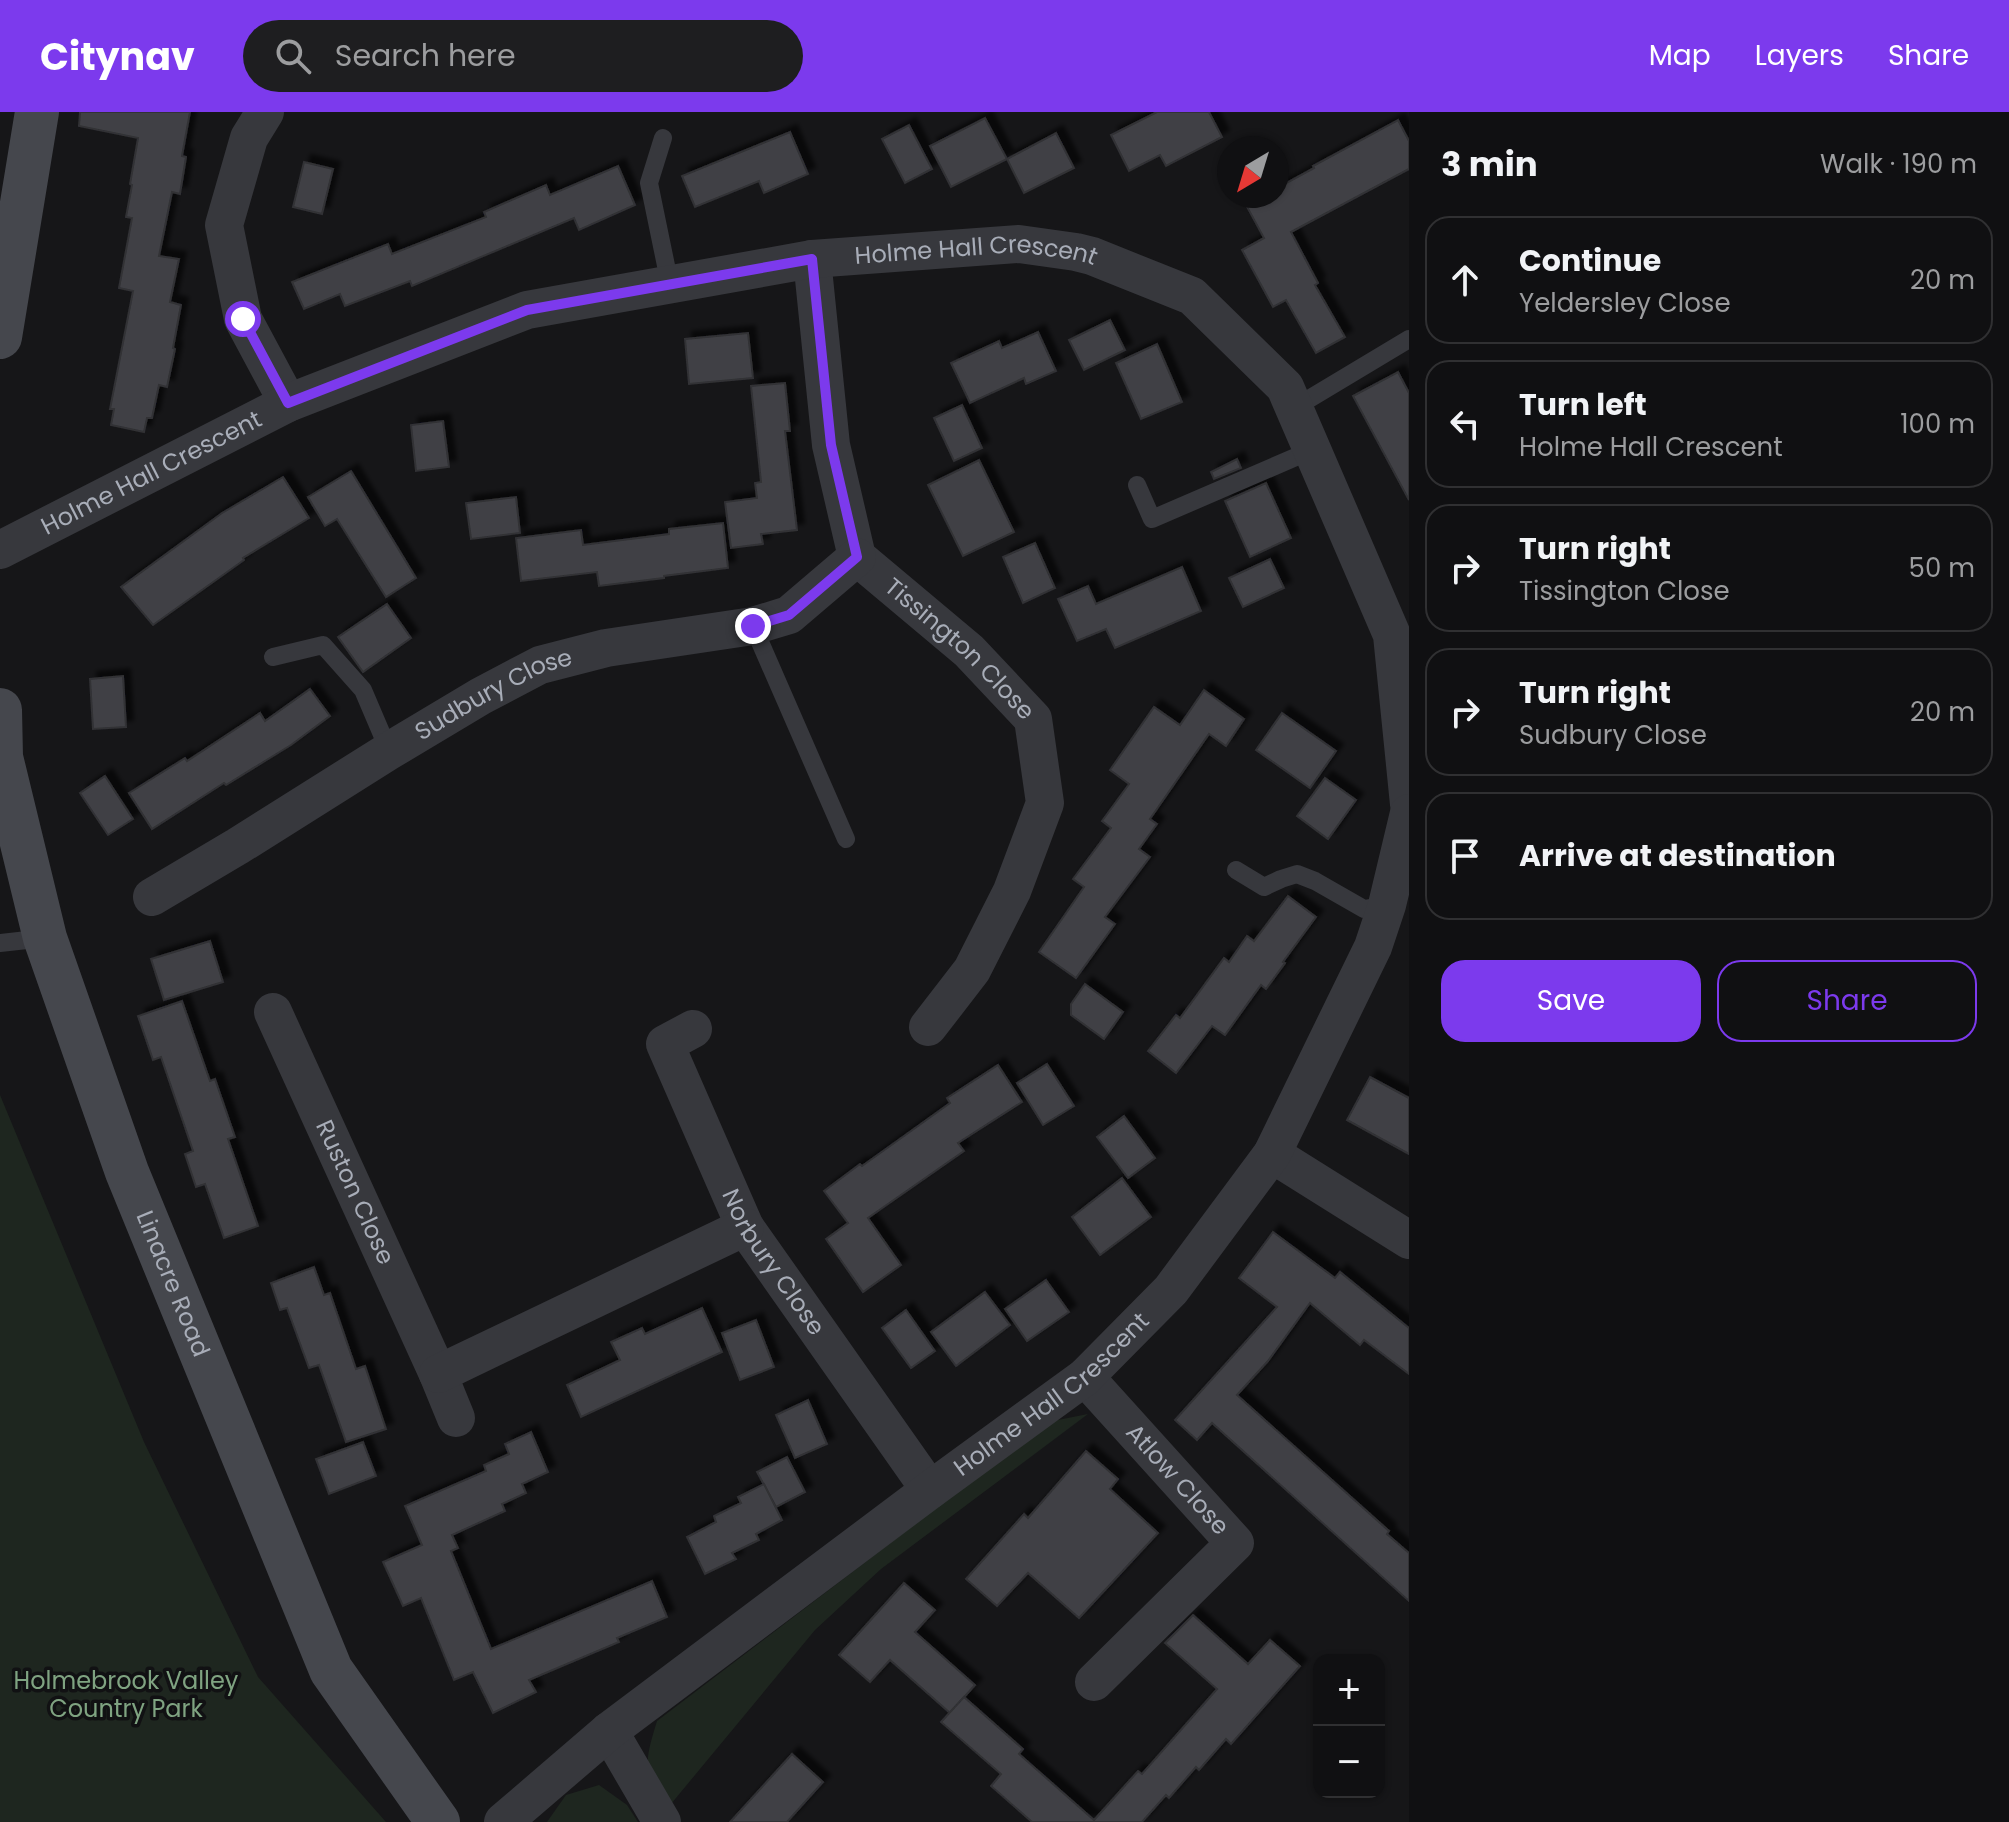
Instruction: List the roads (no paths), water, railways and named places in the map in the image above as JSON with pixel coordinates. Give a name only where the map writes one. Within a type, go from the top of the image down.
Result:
[{"type":"street","points":[[0,337],[37,112]]},
{"type":"street","points":[[265,112],[249,138],[224,225],[243,319],[288,403]]},
{"type":"street","name":"Holme Hall Crescent","points":[[0,550],[288,403],[527,310],[812,259],[1019,244],[1076,252],[1192,296],[1285,387],[1312,450],[1401,631],[1409,804]]},
{"type":"street","points":[[812,259],[831,445],[857,557]]},
{"type":"street","name":"Sudbury Close","points":[[152,897],[389,751],[540,665],[606,648],[753,626],[789,615],[857,557]]},
{"type":"street","name":"Tissington Close","points":[[857,557],[969,651],[1033,719],[1045,803],[1012,891],[972,970],[928,1027]]},
{"type":"street","name":"Linacre Road","points":[[0,710],[1,757],[45,938],[127,1172],[331,1670],[438,1822]]},
{"type":"street","name":"Holme Hall Crescent","points":[[503,1822],[609,1731],[1085,1377],[1171,1290],[1272,1154],[1373,947],[1387,905],[1409,813]]},
{"type":"street","name":"Ruston Close","points":[[273,1012],[456,1418]]},
{"type":"street","name":"Norbury Close","points":[[693,1029],[665,1044],[745,1227],[930,1490]]},
{"type":"street","points":[[1272,1154],[1409,1240]]},
{"type":"street","points":[[438,1374],[745,1227]]},
{"type":"street","name":"Atlow Close","points":[[1085,1377],[1235,1543],[1094,1682]]},
{"type":"street","points":[[609,1731],[662,1822]]},
{"type":"lane","points":[[663,138],[649,183],[670,285]]},
{"type":"lane","points":[[1294,408],[1409,339]]},
{"type":"lane","points":[[1137,485],[1152,519],[1312,450]]},
{"type":"lane","points":[[753,626],[846,839]]},
{"type":"lane","points":[[273,657],[323,645],[363,690],[389,751]]},
{"type":"lane","points":[[1236,870],[1264,887],[1297,874],[1364,909],[1387,905]]},
{"type":"lane","points":[[0,943],[45,938]]},
{"type":"park label","name":"Holmebrook Valley Country Park","points":[[126,1695]]}]
